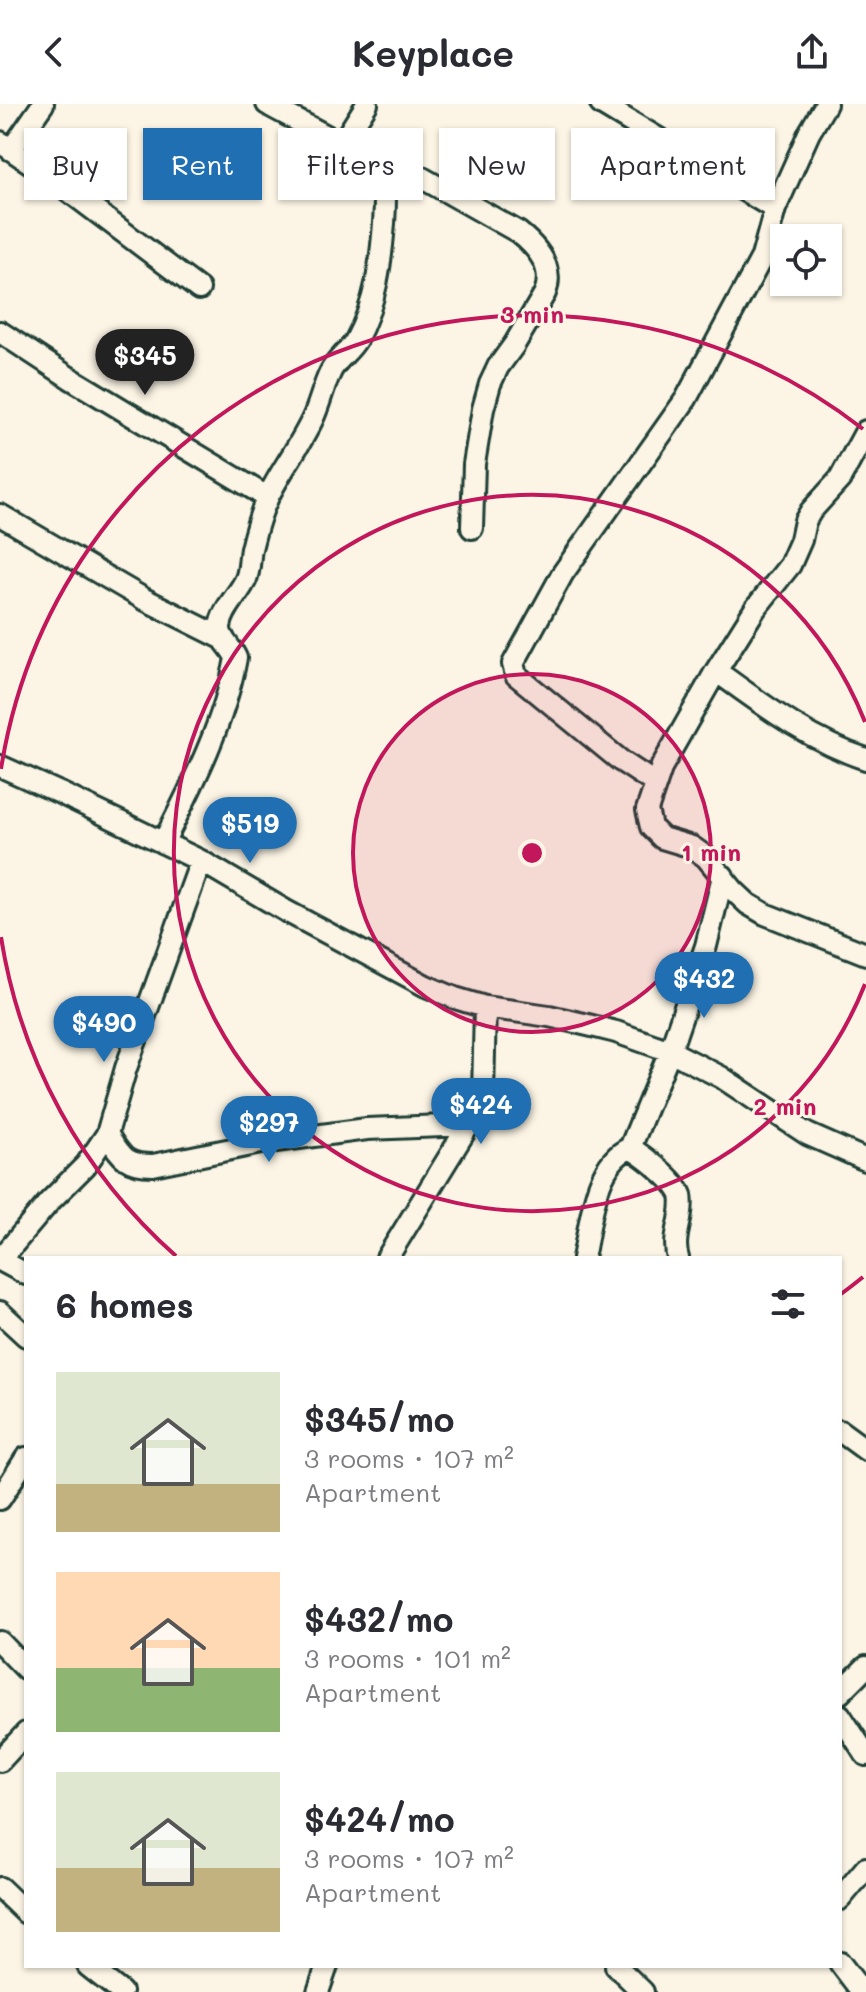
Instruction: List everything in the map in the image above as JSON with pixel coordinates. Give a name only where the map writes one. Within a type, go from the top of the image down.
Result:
[{"type":"street","points":[[43,104],[6,146],[199,289]]},
{"type":"street","points":[[267,104],[310,128]]},
{"type":"street","points":[[352,128],[367,104]]},
{"type":"street","points":[[601,104],[775,209]]},
{"type":"street","points":[[656,784],[609,751],[516,675],[513,664],[563,573],[686,399],[762,257],[775,209],[809,133],[826,104]]},
{"type":"street","points":[[423,178],[532,242],[544,261],[548,285],[498,367],[483,409],[474,464],[472,528]]},
{"type":"street","points":[[163,843],[211,744],[224,705],[236,658],[220,632],[220,624],[249,571],[251,550],[267,497],[313,417],[331,368],[355,342],[375,291],[381,264],[385,200]]},
{"type":"street","points":[[0,332],[267,497]]},
{"type":"street","points":[[866,431],[840,479],[805,521],[790,565],[755,609],[716,671],[662,766],[647,810],[651,827],[662,838],[692,847],[706,857],[748,904],[765,914],[866,954]]},
{"type":"street","points":[[0,515],[144,599],[224,639]]},
{"type":"street","points":[[716,671],[792,724],[866,759]]},
{"type":"street","points":[[0,766],[201,861],[286,911],[426,986],[485,1007],[588,1025],[670,1051],[721,1077],[807,1134],[866,1160]]},
{"type":"street","points":[[24,1273],[0,1260],[49,1202],[86,1165],[107,1134],[126,1068],[201,861]]},
{"type":"street","points":[[583,1256],[600,1183],[612,1159],[630,1148],[670,1051],[706,946],[723,876]]},
{"type":"street","points":[[388,1256],[483,1095],[485,1007]]},
{"type":"street","points":[[107,1134],[123,1158],[136,1165],[153,1165],[261,1143],[352,1131],[468,1125]]},
{"type":"street","points":[[630,1148],[652,1164],[677,1188],[681,1196],[678,1256]]},
{"type":"street","points":[[0,1312],[24,1334]]},
{"type":"street","points":[[842,1432],[866,1450]]},
{"type":"street","points":[[0,1499],[24,1461]]},
{"type":"street","points":[[1,1645],[24,1667]]},
{"type":"street","points":[[842,1691],[866,1667]]},
{"type":"street","points":[[842,1718],[866,1755]]},
{"type":"street","points":[[0,1761],[24,1735]]},
{"type":"street","points":[[842,1897],[866,1868]]},
{"type":"street","points":[[0,1888],[24,1911]]},
{"type":"street","points":[[842,1966],[862,1992]]},
{"type":"street","points":[[91,1968],[121,1992]]},
{"type":"street","points":[[320,1991],[326,1968]]},
{"type":"street","points":[[618,1968],[643,1992]]}]
